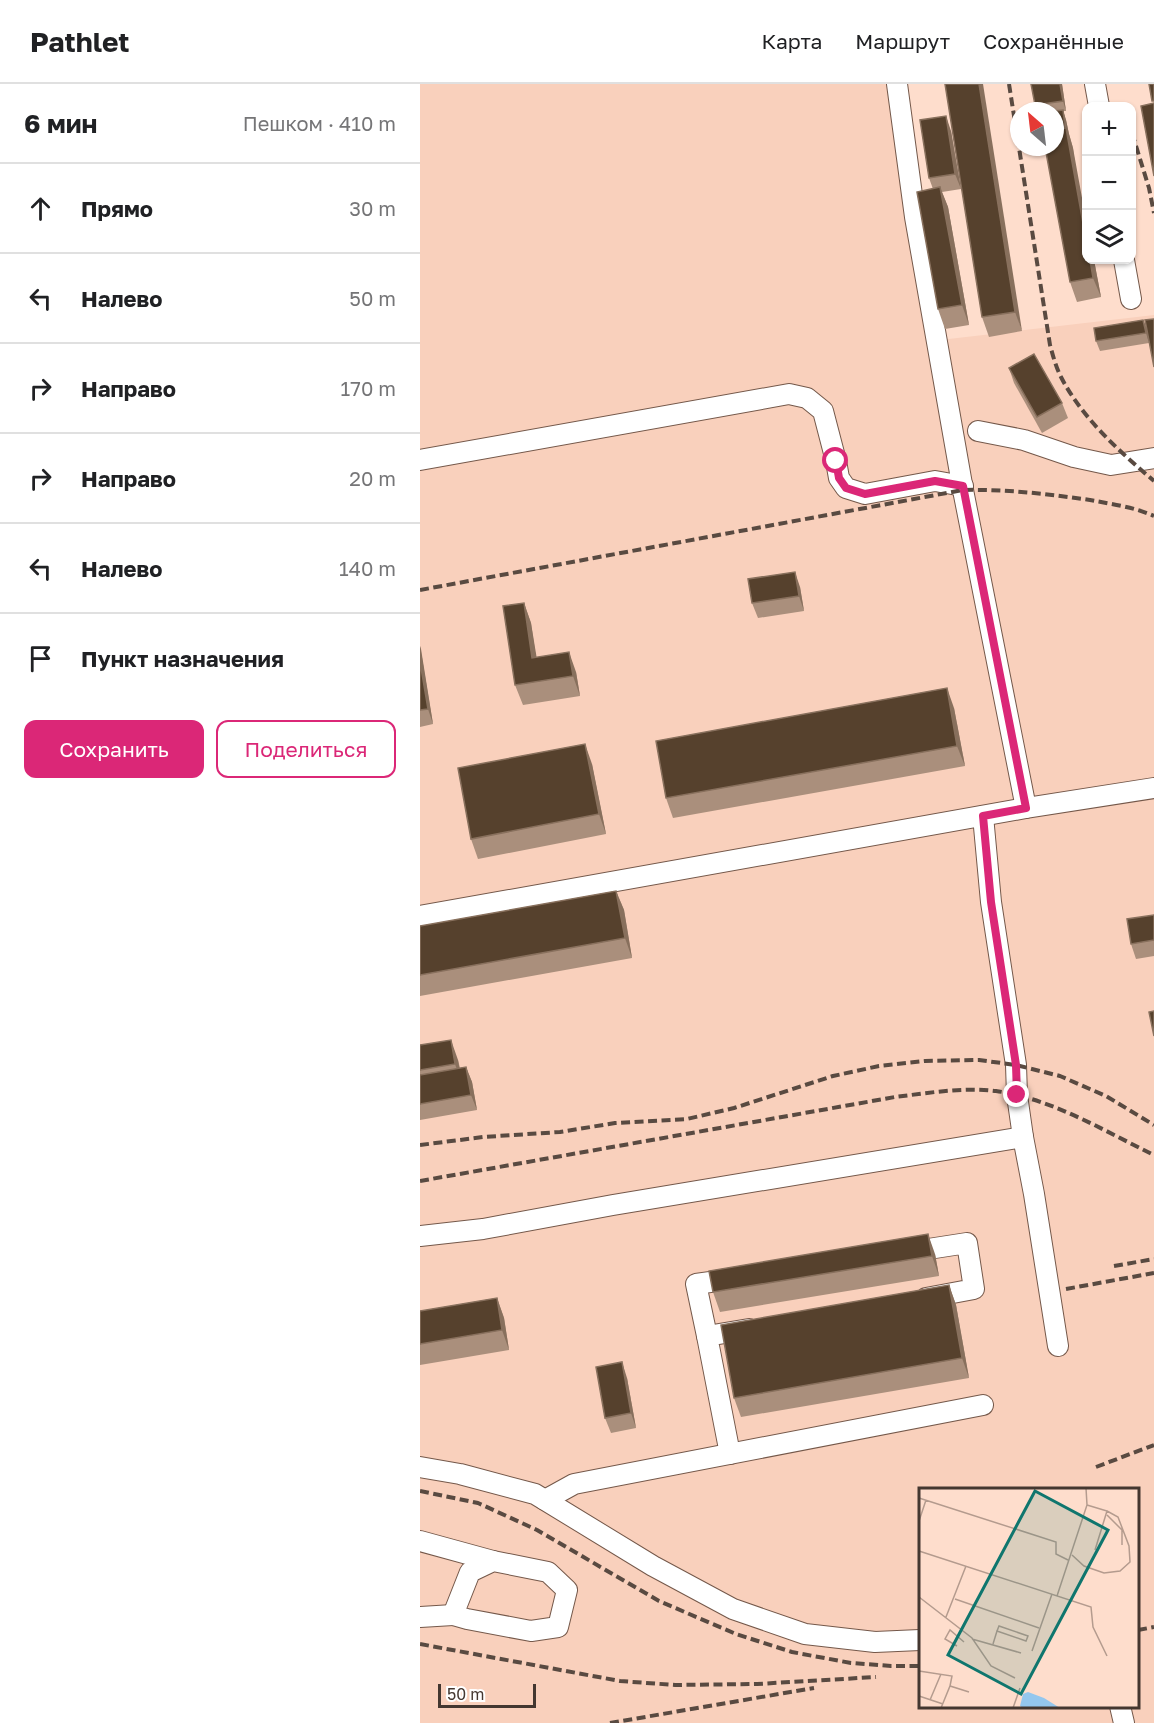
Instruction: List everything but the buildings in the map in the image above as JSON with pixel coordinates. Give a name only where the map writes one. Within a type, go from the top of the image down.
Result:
[{"type":"street","points":[[897,84],[915,217],[963,486],[1026,808]]},
{"type":"street","points":[[1095,84],[1098,102]]},
{"type":"street","points":[[1125,264],[1131,298]]},
{"type":"street","points":[[420,460],[789,394],[807,398],[824,411],[839,478],[846,488],[865,494],[935,481],[963,486]]},
{"type":"street","points":[[978,431],[1024,440],[1074,457],[1111,465],[1154,458]]},
{"type":"street","points":[[420,916],[1026,808],[1154,788]]},
{"type":"street","points":[[983,816],[991,902],[1016,1065],[1017,1095],[1058,1346]]},
{"type":"street","points":[[420,1236],[493,1227],[1023,1137]]},
{"type":"street","points":[[896,1254],[967,1243],[974,1289],[904,1301]]},
{"type":"street","points":[[730,1454],[696,1284],[755,1275]]},
{"type":"street","points":[[707,1336],[765,1326]]},
{"type":"street","points":[[545,1500],[574,1484],[983,1405]]},
{"type":"street","points":[[420,1467],[471,1477],[535,1494],[653,1566],[733,1610],[806,1634],[875,1642],[919,1641]]},
{"type":"street","points":[[420,1541],[493,1561],[548,1572],[567,1590],[558,1627],[531,1631],[453,1615],[420,1617]]},
{"type":"street","points":[[446,1548],[467,1580]]},
{"type":"street","points":[[453,1615],[470,1572],[493,1561]]},
{"type":"street","points":[[1120,1708],[1124,1723]]},
{"type":"shaded area","points":[[420,84],[899,84],[940,340],[1154,315],[1154,1723],[420,1723]]},
{"type":"railway","points":[[1009,84],[1050,345],[1056,365],[1070,392],[1090,420],[1154,481]]},
{"type":"railway","points":[[1136,146],[1154,213]]},
{"type":"railway","points":[[420,590],[963,490],[1011,491],[1090,500],[1139,510],[1154,516]]},
{"type":"railway","points":[[420,1145],[483,1137],[560,1132],[615,1123],[687,1119],[734,1108],[833,1076],[879,1066],[925,1061],[979,1060],[1016,1065],[1060,1076],[1106,1096],[1154,1125]]},
{"type":"railway","points":[[420,1181],[895,1097],[958,1090],[996,1091],[1038,1101],[1078,1117],[1154,1155]]},
{"type":"railway","points":[[1114,1266],[1154,1259]]},
{"type":"railway","points":[[1066,1289],[1154,1273]]},
{"type":"railway","points":[[1096,1467],[1154,1445]]},
{"type":"railway","points":[[420,1491],[478,1503],[537,1530],[659,1601],[736,1634],[792,1652],[851,1663],[919,1666]]},
{"type":"railway","points":[[1139,1630],[1154,1627]]},
{"type":"railway","points":[[420,1644],[620,1681],[675,1685],[757,1684],[876,1677]]},
{"type":"railway","points":[[610,1723],[814,1688]]},
{"type":"route","points":[[836,461],[839,478],[846,488],[865,494],[935,481],[963,486],[1026,808],[983,816],[991,902],[1016,1065],[1017,1095]]}]
